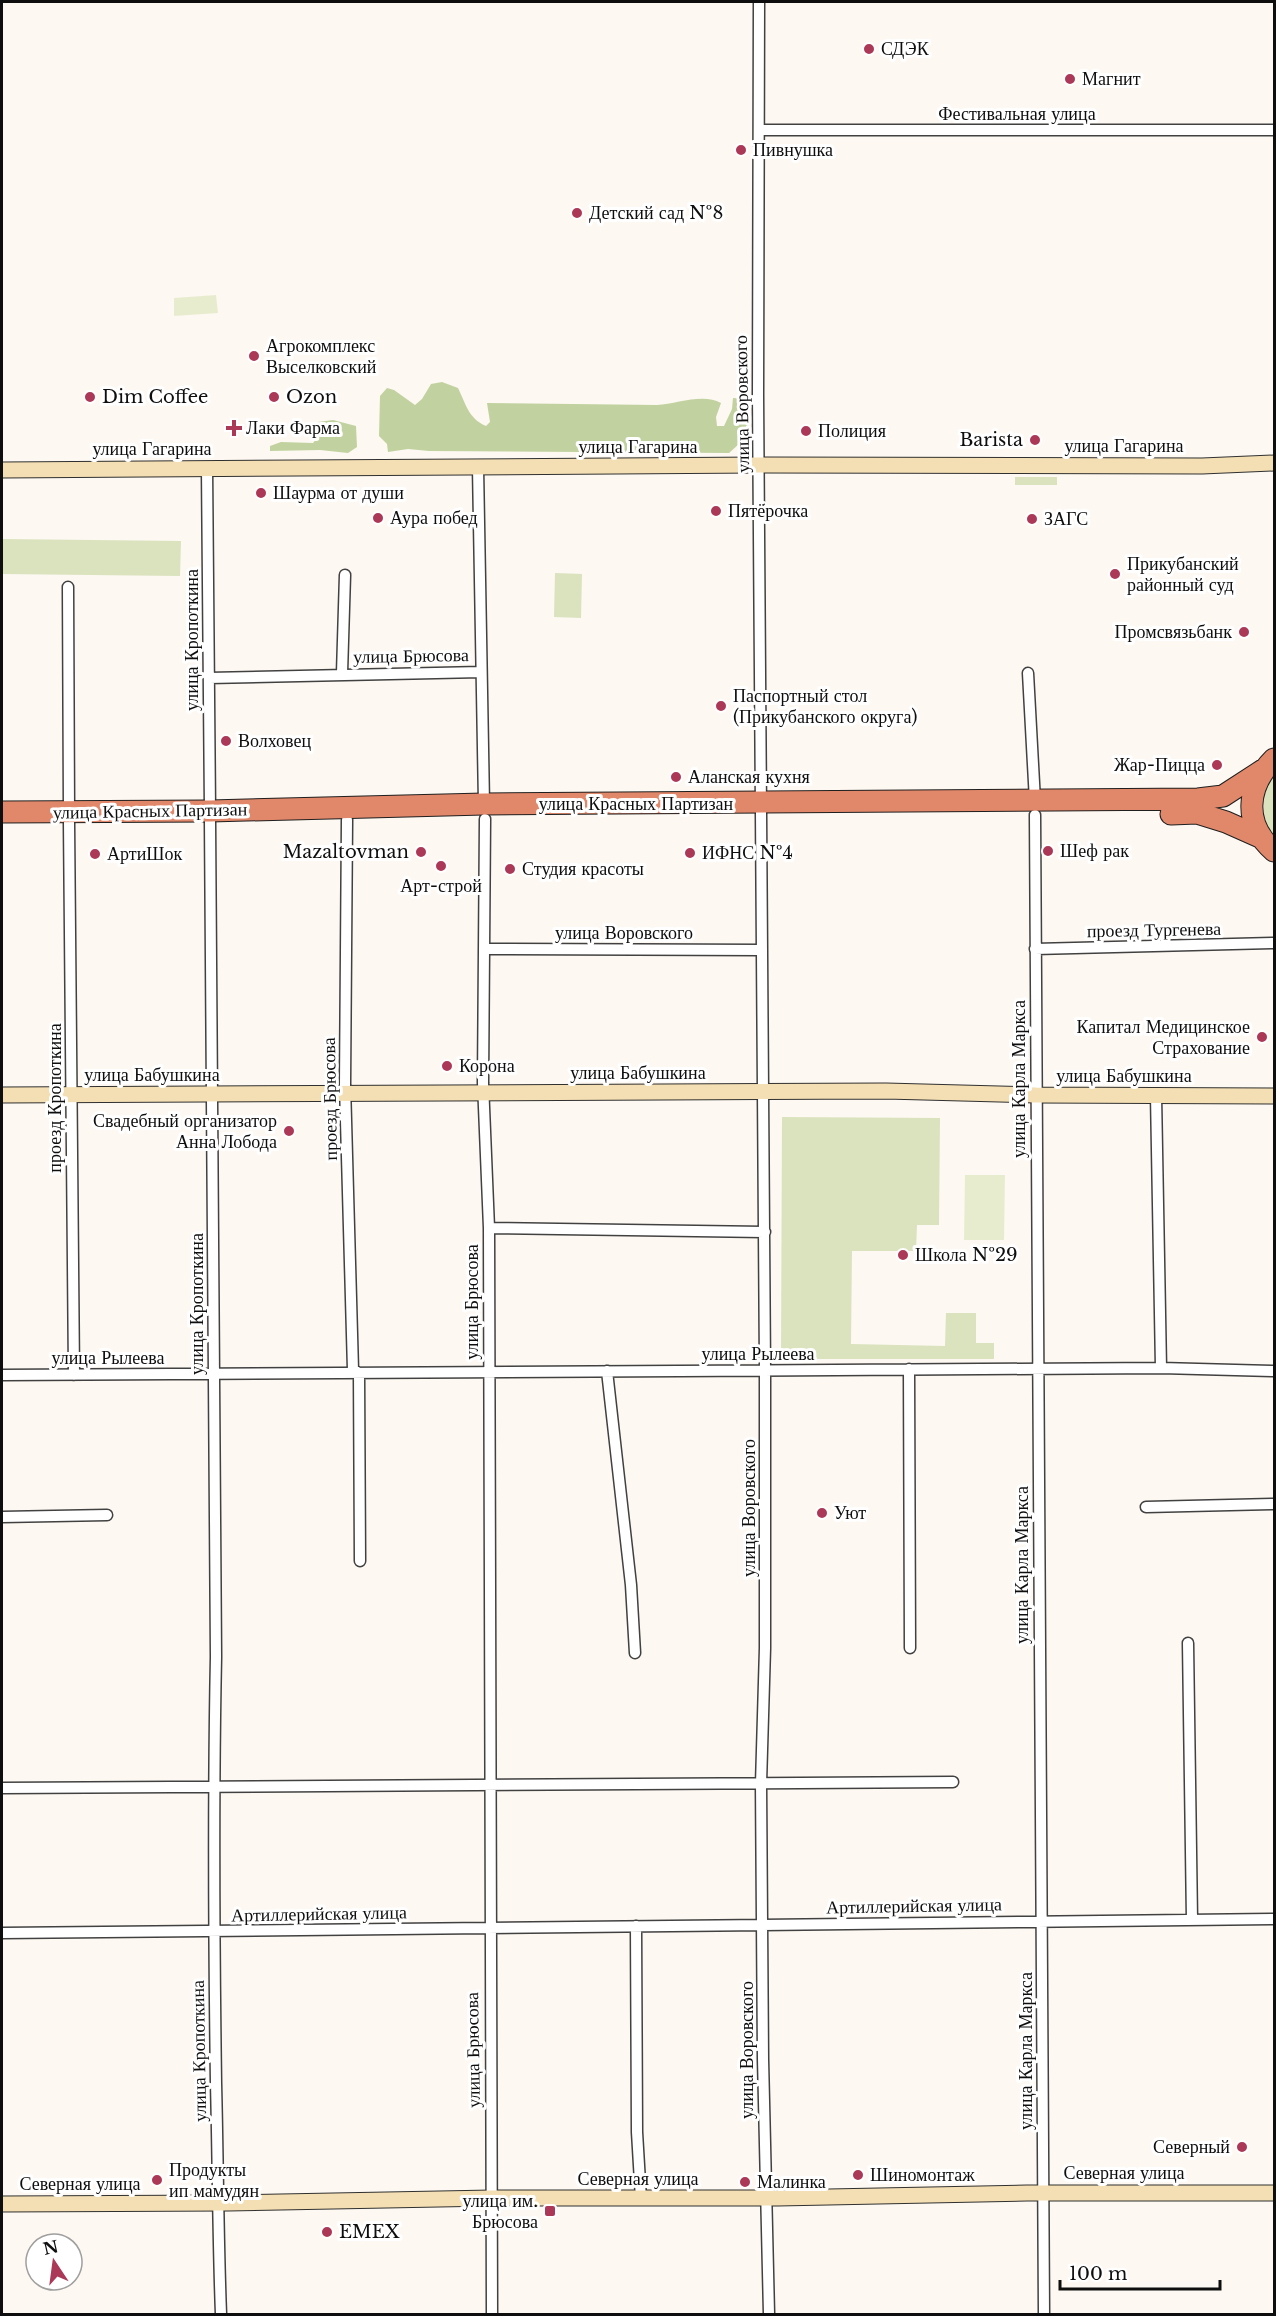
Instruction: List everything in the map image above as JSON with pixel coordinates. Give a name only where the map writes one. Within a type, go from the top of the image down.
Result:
[{"type":"highway","name":"улица Красных Партизан","points":[[1035,808],[1223,796],[1269,765]]},
{"type":"highway","points":[[1268,845],[1254,818],[1252,796],[1256,783],[1269,765]]},
{"type":"highway","name":"улица Красных Партизан","points":[[2,812],[69,817],[484,811],[1035,808],[1197,813],[1226,822],[1268,845]]},
{"type":"highway","name":"улица Красных Партизан","points":[[210,816],[347,820],[484,811]]},
{"type":"highway","name":"улица Красных Партизан","points":[[2,823],[69,817]]},
{"type":"street","name":"улица Воровского","points":[[759,2],[759,465],[765,1232],[765,1648],[760,1784],[769,2314]]},
{"type":"street","name":"Фестивальная улица","points":[[759,130],[1275,130]]},
{"type":"street","name":"улица Гагарина","points":[[2,470],[1275,464]]},
{"type":"street","name":"улица Брюсова","points":[[478,467],[486,949],[483,1093],[489,1228],[491,1785],[489,1927],[492,2314]]},
{"type":"street","name":"улица Кропоткина","points":[[207,468],[216,1658],[213,1786],[214,1932],[217,2203],[221,2314]]},
{"type":"street","name":"улица Брюсова","points":[[342,673],[345,575]]},
{"type":"street","name":"проезд Кропоткина","points":[[68,587],[74,1375]]},
{"type":"street","name":"улица Брюсова","points":[[208,678],[342,673],[481,672]]},
{"type":"street","name":"улица Карла Маркса","points":[[1028,673],[1035,808],[1044,2314]]},
{"type":"street","name":"проезд Брюсова","points":[[347,820],[345,1094],[353,1370],[359,1373]]},
{"type":"street","name":"проезд Тургенева","points":[[1035,949],[1275,943]]},
{"type":"street","name":"улица Воровского","points":[[486,949],[762,950]]},
{"type":"street","name":"улица Бабушкина","points":[[2,1095],[886,1091],[1036,1095],[1275,1096]]},
{"type":"street","points":[[1156,1095],[1161,1368]]},
{"type":"street","points":[[489,1228],[765,1232]]},
{"type":"street","name":"улица Рылеева","points":[[2,1375],[1161,1368],[1275,1371]]},
{"type":"street","points":[[909,1369],[910,1648]]},
{"type":"street","points":[[607,1371],[632,1585],[634,1653]]},
{"type":"street","points":[[359,1373],[360,1561]]},
{"type":"street","points":[[1146,1508],[1275,1504]]},
{"type":"street","points":[[2,1517],[107,1515]]},
{"type":"street","points":[[1188,1643],[1192,1920]]},
{"type":"street","points":[[2,1788],[953,1782]]},
{"type":"street","name":"Артиллерийская улица","points":[[2,1933],[1275,1919]]},
{"type":"street","points":[[636,1926],[637,2132],[641,2199]]},
{"type":"street","name":"Северная улица","points":[[2,2204],[492,2198],[766,2198],[1043,2193],[1275,2193]]},
{"type":"green space","points":[[216,295],[218,313],[174,316],[174,298]]},
{"type":"green space","points":[[442,382],[458,388],[471,415],[486,426],[490,422],[487,403],[657,405],[706,399],[721,403],[716,417],[717,426],[724,426],[732,409],[733,398],[749,399],[749,435],[729,453],[408,449],[388,452],[387,444],[379,436],[380,396],[387,388],[394,390],[415,405],[422,399],[431,384]]},
{"type":"green space","points":[[333,420],[356,426],[357,447],[348,453],[320,450],[270,451],[270,446],[281,442],[313,443],[317,438],[318,422]]},
{"type":"green space","points":[[1015,477],[1057,477],[1057,485],[1015,485]]},
{"type":"green space","points":[[2,539],[181,541],[180,576],[2,574]]},
{"type":"green space","points":[[555,573],[582,574],[581,618],[554,617]]},
{"type":"green space","points":[[1274,776],[1274,837],[1266,822],[1264,798]]},
{"type":"green space","points":[[782,1117],[940,1118],[939,1225],[917,1225],[916,1251],[852,1251],[851,1344],[945,1346],[946,1313],[976,1313],[976,1343],[994,1343],[994,1359],[781,1359]]},
{"type":"green space","points":[[965,1175],[1005,1175],[1004,1240],[964,1240]]},
{"type":"place","name":"СДЭК","points":[[869,49]]},
{"type":"place","name":"Магнит","points":[[1070,79]]},
{"type":"place","name":"Пивнушка","points":[[741,150]]},
{"type":"place","name":"Детский сад №8","points":[[577,213]]},
{"type":"place","name":"Агрокомплекс Выселковский","points":[[254,356]]},
{"type":"place","name":"Dim Coffee","points":[[90,397]]},
{"type":"place","name":"Ozon","points":[[274,397]]},
{"type":"place","name":"Лаки Фарма","points":[[234,428]]},
{"type":"place","name":"Полиция","points":[[806,431]]},
{"type":"place","name":"Barista","points":[[1035,440]]},
{"type":"place","name":"Шаурма от души","points":[[261,493]]},
{"type":"place","name":"Пятёрочка","points":[[716,511]]},
{"type":"place","name":"Аура побед","points":[[378,518]]},
{"type":"place","name":"ЗАГС","points":[[1032,519]]},
{"type":"place","name":"Прикубанский районный суд","points":[[1115,574]]},
{"type":"place","name":"Промсвязьбанк","points":[[1244,632]]},
{"type":"place","name":"Паспортный стол (Прикубанского округа)","points":[[721,706]]},
{"type":"place","name":"Волховец","points":[[226,741]]},
{"type":"place","name":"Жар-Пицца","points":[[1217,765]]},
{"type":"place","name":"Аланская кухня","points":[[676,777]]},
{"type":"place","name":"Шеф рак","points":[[1048,851]]},
{"type":"place","name":"Mazaltovman","points":[[421,852]]},
{"type":"place","name":"ИФНС №4","points":[[690,853]]},
{"type":"place","name":"АртиШок","points":[[95,854]]},
{"type":"place","name":"Арт-строй","points":[[441,866]]},
{"type":"place","name":"Студия красоты","points":[[510,869]]},
{"type":"place","name":"Капитал Медицинское Страхование","points":[[1262,1037]]},
{"type":"place","name":"Корона","points":[[447,1066]]},
{"type":"place","name":"Свадебный организатор Анна Лобода","points":[[289,1131]]},
{"type":"place","name":"Школа №29","points":[[903,1255]]},
{"type":"place","name":"Уют","points":[[822,1513]]},
{"type":"place","name":"Северный","points":[[1242,2147]]},
{"type":"place","name":"Шиномонтаж","points":[[858,2175]]},
{"type":"place","name":"Продукты ип мамудян","points":[[157,2180]]},
{"type":"place","name":"Малинка","points":[[745,2182]]},
{"type":"place","name":"улица им. Брюсова","points":[[550,2211]]},
{"type":"place","name":"EMEX","points":[[327,2232]]}]
